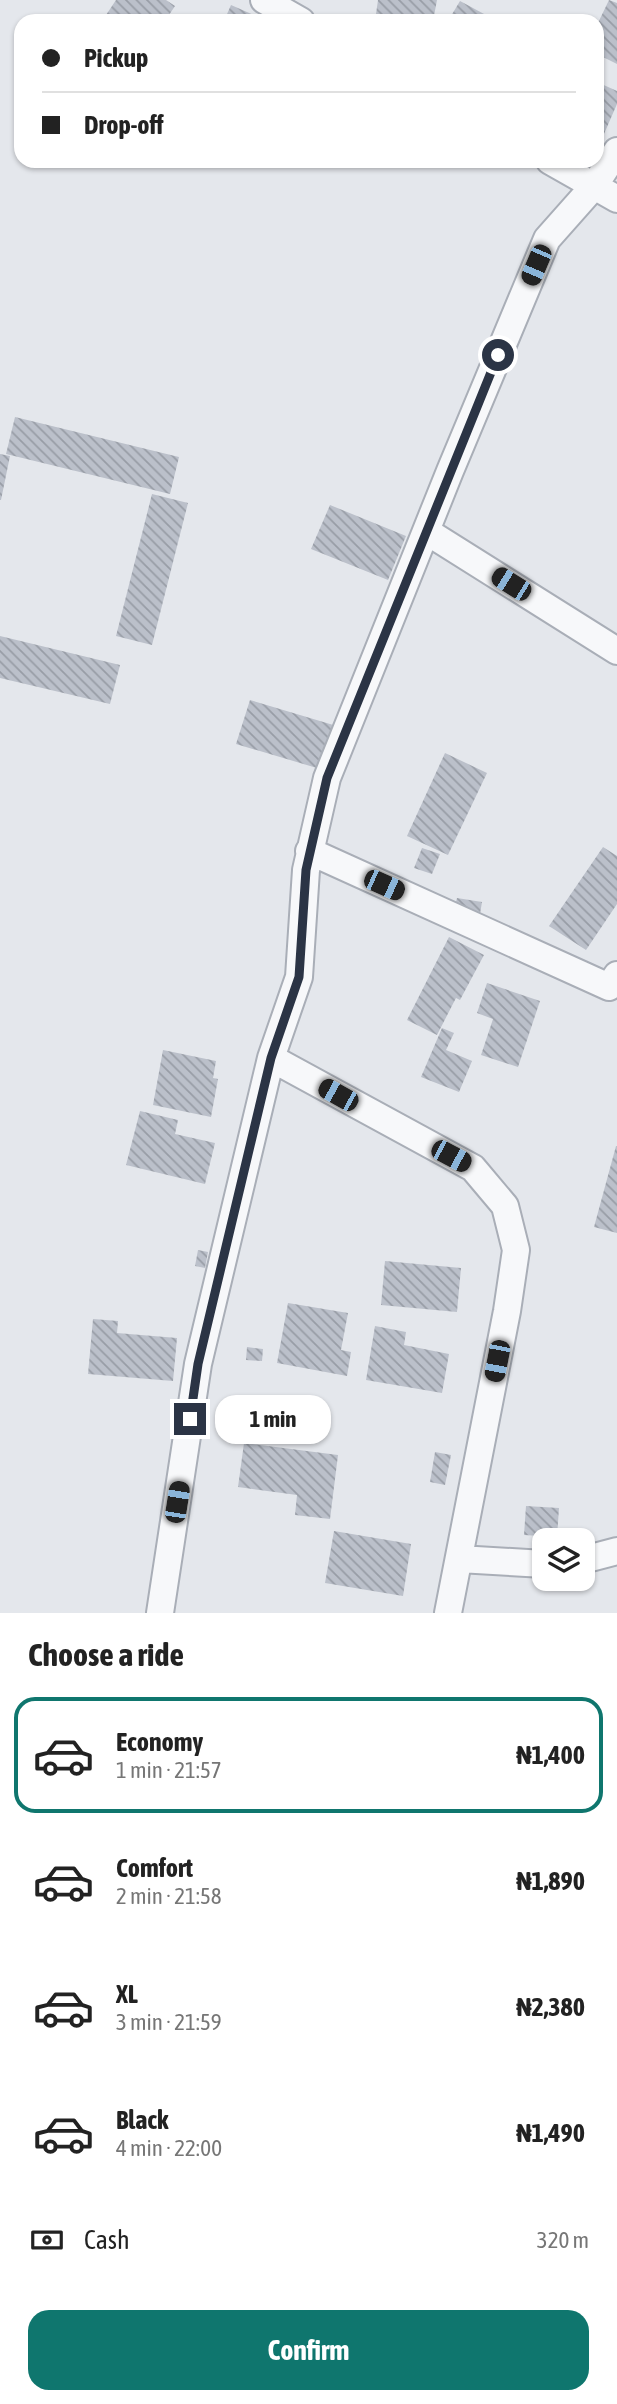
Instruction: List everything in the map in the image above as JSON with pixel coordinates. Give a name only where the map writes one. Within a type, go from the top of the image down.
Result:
[{"type":"street","points":[[264,0],[289,14]]},
{"type":"street","points":[[160,1613],[198,1364],[271,1058],[299,977],[306,870],[327,778],[547,239],[594,186],[617,151]]},
{"type":"street","points":[[562,168],[617,199]]},
{"type":"street","points":[[426,531],[617,650]]},
{"type":"street","points":[[309,852],[609,987],[617,975]]},
{"type":"street","points":[[271,1058],[473,1168],[505,1206],[516,1250],[507,1311],[448,1613]]},
{"type":"street","points":[[595,1557],[617,1551]]},
{"type":"street","points":[[459,1559],[532,1563]]},
{"type":"building","points":[[116,0],[166,0],[175,6],[170,14],[107,14]]},
{"type":"building","points":[[378,0],[437,0],[434,14],[376,14]]},
{"type":"building","points":[[609,0],[617,3],[617,64],[604,58],[602,14]]},
{"type":"building","points":[[460,1],[484,14],[452,14]]},
{"type":"building","points":[[231,5],[251,14],[227,14]]},
{"type":"building","points":[[604,85],[617,91],[617,104],[604,134]]},
{"type":"building","points":[[15,417],[179,457],[170,494],[6,454]]},
{"type":"building","points":[[0,454],[10,456],[1,500],[0,500]]},
{"type":"building","points":[[152,494],[188,503],[152,645],[116,636]]},
{"type":"building","points":[[330,505],[406,536],[388,580],[311,549]]},
{"type":"building","points":[[0,636],[120,665],[110,704],[0,678]]},
{"type":"building","points":[[250,700],[340,727],[327,771],[236,744]]},
{"type":"building","points":[[445,753],[487,773],[448,855],[407,836]]},
{"type":"building","points":[[603,847],[617,856],[617,904],[586,950],[549,926]]},
{"type":"building","points":[[422,848],[440,854],[432,874],[414,868]]},
{"type":"building","points":[[457,898],[482,902],[480,914],[454,910]]},
{"type":"building","points":[[449,937],[484,955],[460,1000],[456,998],[437,1035],[407,1020]]},
{"type":"building","points":[[487,983],[540,1001],[518,1067],[481,1055],[493,1019],[477,1013]]},
{"type":"building","points":[[442,1028],[454,1033],[446,1050],[472,1061],[459,1092],[421,1077]]},
{"type":"building","points":[[163,1050],[216,1061],[213,1078],[218,1079],[211,1117],[153,1105]]},
{"type":"building","points":[[140,1111],[178,1120],[175,1134],[215,1143],[205,1184],[126,1165]]},
{"type":"building","points":[[617,1146],[617,1233],[594,1227]]},
{"type":"building","points":[[198,1250],[208,1252],[205,1268],[195,1266]]},
{"type":"building","points":[[385,1261],[461,1268],[457,1312],[381,1305]]},
{"type":"building","points":[[288,1303],[348,1313],[341,1350],[351,1352],[347,1376],[277,1363]]},
{"type":"building","points":[[93,1319],[118,1321],[117,1333],[177,1338],[173,1381],[88,1374]]},
{"type":"building","points":[[375,1326],[406,1332],[404,1345],[449,1354],[442,1393],[366,1380]]},
{"type":"building","points":[[247,1347],[263,1349],[262,1361],[246,1360]]},
{"type":"building","points":[[244,1443],[338,1455],[330,1519],[295,1515],[297,1495],[238,1487]]},
{"type":"building","points":[[435,1452],[451,1455],[445,1485],[430,1482]]},
{"type":"building","points":[[526,1506],[559,1508],[558,1528],[532,1528],[532,1535],[524,1535]]},
{"type":"building","points":[[334,1531],[411,1544],[403,1596],[325,1583]]},
{"type":"route","points":[[190,1419],[198,1364],[271,1058],[299,977],[306,870],[327,778],[498,355]]}]
